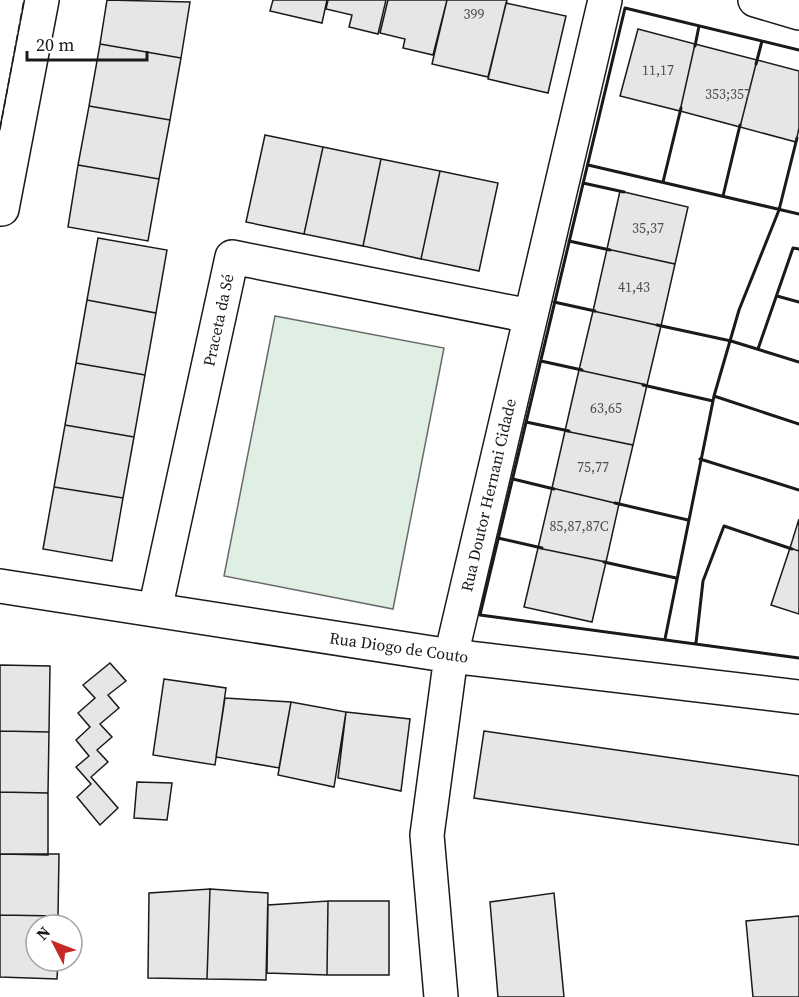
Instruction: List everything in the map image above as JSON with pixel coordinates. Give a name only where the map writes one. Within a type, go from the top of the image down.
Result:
[{"type":"street","points":[[0,209],[2,209],[42,0]]},
{"type":"street","name":"Rua Doutor Hernani Cidade","points":[[441,997],[427,835],[451,656],[605,0]]},
{"type":"street","points":[[755,0],[799,13]]},
{"type":"street","name":"Praceta da Sé","points":[[155,610],[232,257],[530,316]]},
{"type":"street","name":"Rua Diogo de Couto","points":[[0,586],[451,656],[799,698]]},
{"type":"green space","points":[[275,316],[444,348],[393,609],[224,576]]},
{"type":"building","points":[[107,0],[190,2],[181,58],[100,44]]},
{"type":"building","points":[[273,0],[327,0],[322,23],[270,11]]},
{"type":"building","points":[[328,0],[386,0],[378,34],[349,27],[352,15],[326,9]]},
{"type":"building","points":[[388,0],[447,0],[433,55],[403,48],[405,39],[380,33]]},
{"type":"building","points":[[447,0],[507,0],[488,77],[432,64]]},
{"type":"building","points":[[506,3],[566,16],[548,93],[488,79]]},
{"type":"building","points":[[638,29],[695,44],[680,111],[620,96]]},
{"type":"building","points":[[100,44],[181,58],[170,120],[89,106]]},
{"type":"building","points":[[695,44],[757,60],[740,127],[680,111]]},
{"type":"building","points":[[757,60],[799,71],[799,128],[796,142],[740,127]]},
{"type":"building","points":[[89,106],[170,120],[159,179],[78,165]]},
{"type":"building","points":[[265,135],[323,147],[304,234],[246,222]]},
{"type":"building","points":[[323,147],[381,159],[363,246],[304,234]]},
{"type":"building","points":[[381,159],[440,171],[421,259],[363,246]]},
{"type":"building","points":[[78,165],[159,179],[148,241],[68,227]]},
{"type":"building","points":[[440,171],[498,183],[479,271],[421,259]]},
{"type":"building","points":[[620,191],[688,207],[675,264],[607,249]]},
{"type":"building","points":[[98,238],[167,250],[156,313],[87,300]]},
{"type":"building","points":[[607,249],[675,264],[661,326],[593,311]]},
{"type":"building","points":[[87,300],[156,313],[145,375],[76,363]]},
{"type":"building","points":[[593,311],[661,326],[647,385],[579,370]]},
{"type":"building","points":[[76,363],[145,375],[134,437],[65,425]]},
{"type":"building","points":[[579,370],[647,385],[633,445],[565,431]]},
{"type":"building","points":[[65,425],[134,437],[123,498],[54,487]]},
{"type":"building","points":[[565,431],[633,445],[619,504],[552,488]]},
{"type":"building","points":[[54,487],[123,498],[112,561],[43,549]]},
{"type":"building","points":[[552,488],[619,504],[606,562],[538,548]]},
{"type":"building","points":[[799,519],[799,551],[790,548]]},
{"type":"building","points":[[538,548],[606,562],[592,622],[524,607]]},
{"type":"building","points":[[790,548],[799,551],[799,614],[771,605]]},
{"type":"building","points":[[110,663],[126,681],[108,695],[119,708],[100,724],[112,737],[97,750],[108,762],[91,777],[118,808],[100,825],[77,797],[91,784],[76,767],[89,756],[76,740],[90,727],[78,713],[95,698],[83,685]]},
{"type":"building","points":[[0,665],[50,666],[49,732],[0,731]]},
{"type":"building","points":[[164,679],[226,688],[215,765],[153,755]]},
{"type":"building","points":[[225,698],[291,702],[279,768],[216,757]]},
{"type":"building","points":[[291,702],[346,712],[334,787],[278,775]]},
{"type":"building","points":[[346,712],[410,719],[401,791],[338,778]]},
{"type":"building","points":[[0,731],[49,732],[48,793],[0,792]]},
{"type":"building","points":[[484,731],[799,776],[799,845],[474,798]]},
{"type":"building","points":[[137,782],[172,783],[167,820],[134,818]]},
{"type":"building","points":[[0,792],[48,793],[48,855],[0,854]]},
{"type":"building","points":[[0,854],[59,854],[58,913],[0,915]]},
{"type":"building","points":[[210,889],[207,979],[148,978],[149,893]]},
{"type":"building","points":[[210,889],[268,893],[266,980],[207,979]]},
{"type":"building","points":[[554,893],[564,997],[498,997],[490,902]]},
{"type":"building","points":[[328,901],[327,975],[267,973],[268,905]]},
{"type":"building","points":[[328,901],[389,901],[389,975],[327,975]]},
{"type":"building","points":[[0,915],[24,915],[24,973],[57,973],[57,979],[0,977]]},
{"type":"building","points":[[799,916],[799,997],[753,997],[746,921]]},
{"type":"fence","points":[[0,129],[24,0]]},
{"type":"wall","points":[[799,50],[625,8],[480,615],[799,658]]},
{"type":"wall","points":[[695,46],[699,26]]},
{"type":"wall","points":[[756,64],[762,41]]},
{"type":"wall","points":[[663,182],[681,108]]},
{"type":"wall","points":[[723,196],[740,125]]},
{"type":"wall","points":[[665,639],[714,396],[739,310],[779,210],[797,138]]},
{"type":"wall","points":[[588,165],[799,214]]},
{"type":"wall","points":[[583,183],[624,192]]},
{"type":"wall","points":[[569,241],[610,250]]},
{"type":"wall","points":[[758,349],[793,248],[799,249]]},
{"type":"wall","points":[[777,296],[799,302]]},
{"type":"wall","points":[[554,302],[595,311]]},
{"type":"wall","points":[[657,325],[731,341],[799,362]]},
{"type":"wall","points":[[541,361],[582,370]]},
{"type":"wall","points":[[643,385],[713,401]]},
{"type":"wall","points":[[714,396],[799,424]]},
{"type":"wall","points":[[526,422],[569,431]]},
{"type":"wall","points":[[700,459],[799,490]]},
{"type":"wall","points":[[513,479],[554,489]]},
{"type":"wall","points":[[615,503],[688,520]]},
{"type":"wall","points":[[696,643],[703,581],[724,526],[792,549]]},
{"type":"wall","points":[[498,538],[542,548]]},
{"type":"wall","points":[[604,562],[676,578]]}]
